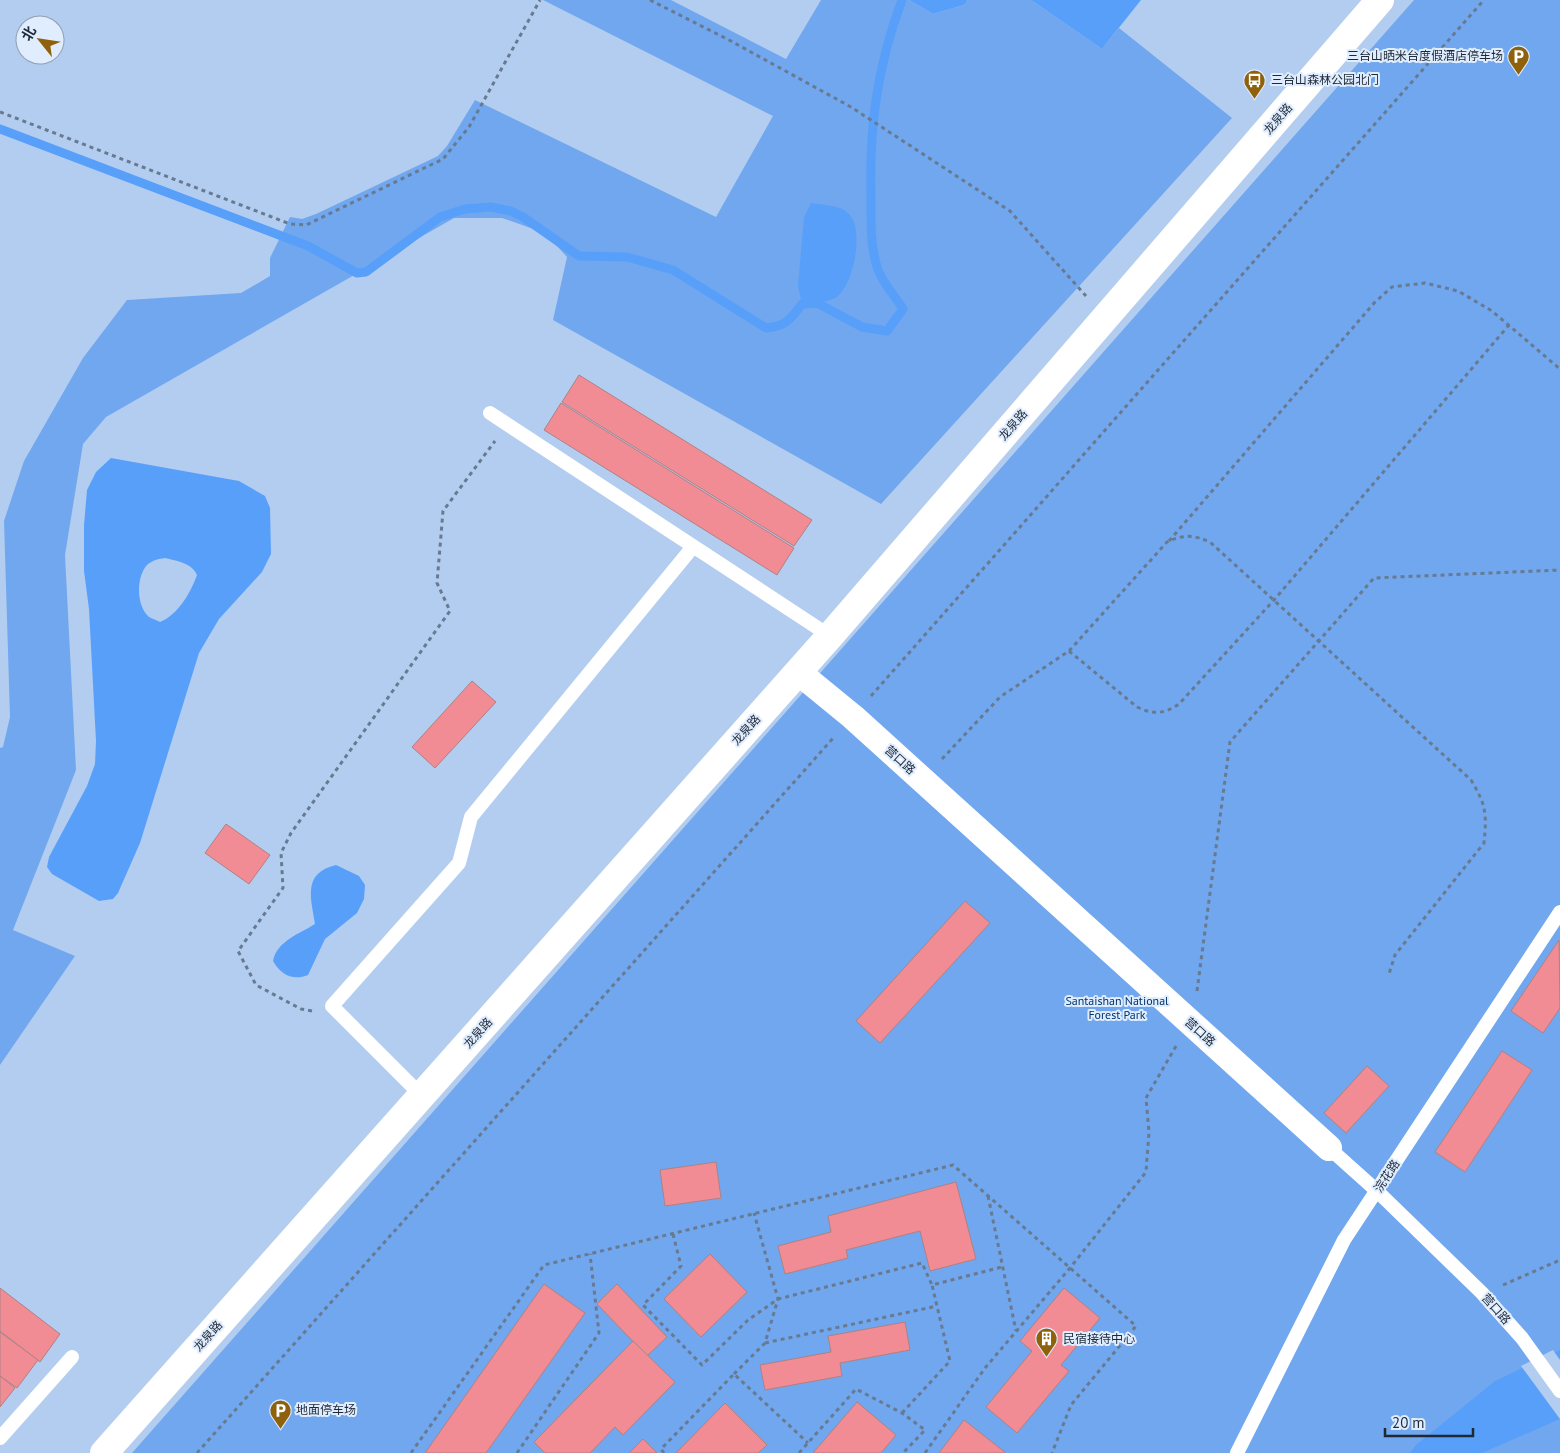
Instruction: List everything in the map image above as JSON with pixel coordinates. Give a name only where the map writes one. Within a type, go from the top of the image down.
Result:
[{"type":"street","name":"龙泉路","points":[[104,1453],[830,636],[1380,0]]},
{"type":"street","name":"营口路","points":[[798,672],[922,780],[1329,1148]]},
{"type":"lane","points":[[490,413],[830,636]]},
{"type":"lane","points":[[422,1096],[332,1006],[459,863],[471,817],[692,548]]},
{"type":"lane","name":"浣花路","points":[[1237,1453],[1344,1240],[1560,912]]},
{"type":"lane","name":"营口路","points":[[1329,1148],[1377,1190],[1482,1293],[1522,1338],[1560,1391]]},
{"type":"lane","points":[[0,1438],[72,1357]]},
{"type":"path","points":[[0,112],[290,224],[306,225],[443,159],[469,127],[540,0]]},
{"type":"path","points":[[650,0],[729,40],[851,107],[1010,211],[1105,318]]},
{"type":"path","points":[[922,780],[1000,697],[1069,651],[1167,542],[1375,302],[1392,287],[1425,283],[1458,291],[1492,311],[1560,369]]},
{"type":"path","points":[[1069,651],[1137,707],[1150,714],[1166,713],[1179,704],[1274,600],[1509,325]]},
{"type":"path","points":[[332,1006],[314,1012],[301,1009],[256,985],[238,951],[283,888],[281,853],[291,833],[450,611],[437,583],[443,511],[508,425]]},
{"type":"path","points":[[1167,542],[1181,536],[1195,535],[1210,542],[1471,780],[1484,801],[1486,822],[1484,843],[1395,955],[1389,974]]},
{"type":"path","points":[[924,1453],[985,1368],[1070,1268],[1146,1172],[1149,1132],[1146,1098],[1167,1058],[1192,1024],[1230,742],[1374,578],[1560,570]]},
{"type":"path","points":[[411,1453],[544,1265],[953,1165],[1136,1326],[1071,1405],[1052,1453]]},
{"type":"path","points":[[988,1196],[1016,1332]]},
{"type":"path","points":[[664,1453],[661,1450],[765,1343],[778,1299],[754,1214]]},
{"type":"path","points":[[673,1234],[681,1266],[643,1305],[702,1365],[748,1320],[778,1299],[922,1263],[932,1285],[950,1361],[902,1413]]},
{"type":"path","points":[[517,1453],[599,1333],[590,1254]]},
{"type":"path","points":[[1482,1293],[1560,1260]]},
{"type":"path","points":[[932,1285],[1002,1267]]},
{"type":"path","points":[[765,1343],[937,1306]]},
{"type":"path","points":[[734,1374],[808,1443]]},
{"type":"path","points":[[799,1453],[856,1389],[902,1413],[925,1430],[903,1453]]},
{"type":"green space","points":[[543,0],[671,0],[786,59],[821,0],[909,0],[933,14],[964,5],[968,0],[1031,0],[1102,49],[1119,28],[1232,118],[881,504],[553,320],[567,257],[545,233],[502,218],[454,218],[106,417],[83,444],[65,555],[76,770],[13,930],[75,956],[0,1065],[0,748],[3,747],[10,717],[4,521],[24,461],[83,358],[127,300],[241,293],[270,276],[270,258],[290,217],[302,219],[316,214],[438,156],[447,146],[475,100],[716,217],[773,116]]},
{"type":"green space","name":"Santaishan National Forest Park","points":[[1414,0],[1560,0],[1560,1453],[132,1453]]},
{"type":"shaded area","points":[[909,0],[968,0],[964,5],[933,14]]},
{"type":"shaded area","points":[[1031,0],[1141,0],[1102,49]]},
{"type":"shaded area","points":[[811,203],[836,207],[848,213],[853,220],[856,230],[856,254],[849,278],[836,298],[802,304],[798,286],[804,217]]},
{"type":"shaded area","points":[[111,458],[239,481],[265,496],[270,508],[271,554],[262,572],[219,619],[199,653],[140,843],[118,893],[113,899],[99,901],[52,874],[47,867],[49,857],[87,786],[95,764],[96,741],[89,609],[84,571],[84,525],[87,490],[96,472]],"holes":[[[165,558],[188,565],[197,575],[191,589],[178,609],[167,619],[160,622],[149,617],[145,612],[140,599],[139,584],[143,570],[147,565],[158,559]]]},
{"type":"shaded area","points":[[336,865],[359,876],[365,885],[364,899],[357,913],[325,939],[308,975],[303,977],[288,976],[273,961],[275,954],[289,939],[315,924],[311,896],[313,880],[325,869]]},
{"type":"shaded area","points":[[1560,1350],[1560,1419],[1482,1453],[1410,1453],[1416,1445],[1495,1381]]},
{"type":"pier","points":[[1553,1350],[1560,1360],[1560,1419],[1521,1366]]},
{"type":"building","points":[[579,375],[812,520],[794,546],[562,402]]},
{"type":"building","points":[[561,403],[794,548],[777,575],[544,430]]},
{"type":"building","points":[[472,681],[496,702],[435,768],[412,747]]},
{"type":"building","points":[[226,824],[270,855],[249,884],[205,853]]},
{"type":"building","points":[[965,901],[990,923],[880,1043],[856,1021]]},
{"type":"building","points":[[1559,940],[1560,1008],[1543,1033],[1511,1011]]},
{"type":"building","points":[[1502,1051],[1532,1070],[1465,1172],[1435,1152]]},
{"type":"building","points":[[1367,1066],[1389,1086],[1346,1133],[1324,1113]]},
{"type":"building","points":[[716,1162],[721,1198],[665,1206],[660,1170]]},
{"type":"building","points":[[956,1182],[976,1259],[930,1271],[920,1231],[846,1250],[848,1258],[785,1274],[778,1246],[831,1232],[828,1216]]},
{"type":"building","points":[[710,1254],[747,1292],[701,1337],[664,1299]]},
{"type":"building","points":[[544,1284],[585,1313],[486,1453],[425,1453]]},
{"type":"building","points":[[617,1284],[667,1337],[647,1356],[597,1304]]},
{"type":"building","points":[[0,1288],[60,1334],[40,1362],[0,1331]]},
{"type":"building","name":"民宿接待中心","points":[[1064,1288],[1100,1318],[1061,1365],[1069,1371],[1017,1433],[986,1407],[1032,1351],[1020,1341]]},
{"type":"building","points":[[905,1322],[910,1350],[840,1363],[842,1376],[765,1390],[760,1365],[831,1352],[828,1336]]},
{"type":"building","points":[[0,1332],[38,1360],[17,1388],[0,1376]]},
{"type":"building","points":[[633,1341],[675,1382],[623,1435],[615,1427],[590,1453],[545,1453],[534,1442]]},
{"type":"building","points":[[0,1376],[15,1388],[0,1407]]},
{"type":"building","points":[[857,1402],[896,1435],[881,1453],[813,1453]]},
{"type":"building","points":[[725,1403],[767,1445],[758,1453],[676,1453]]},
{"type":"building","points":[[964,1420],[1006,1453],[939,1453]]},
{"type":"building","points":[[643,1439],[657,1453],[629,1453]]},
{"type":"waterway","points":[[0,129],[308,246],[357,273],[366,272],[440,217],[465,209],[491,207],[511,211],[523,217],[579,256],[627,257],[673,270],[766,328],[783,324],[802,304],[817,303],[862,327],[887,331],[903,309],[882,278],[875,258],[871,224],[871,147],[876,98],[886,49],[902,0]]},
{"type":"place","name":"三台山晒米台度假酒店停车场","points":[[1519,75]]},
{"type":"place","name":"三台山森林公园北门","points":[[1255,99]]},
{"type":"place","name":"民宿接待中心","points":[[1047,1358]]},
{"type":"place","name":"地面停车场","points":[[280,1429]]}]
